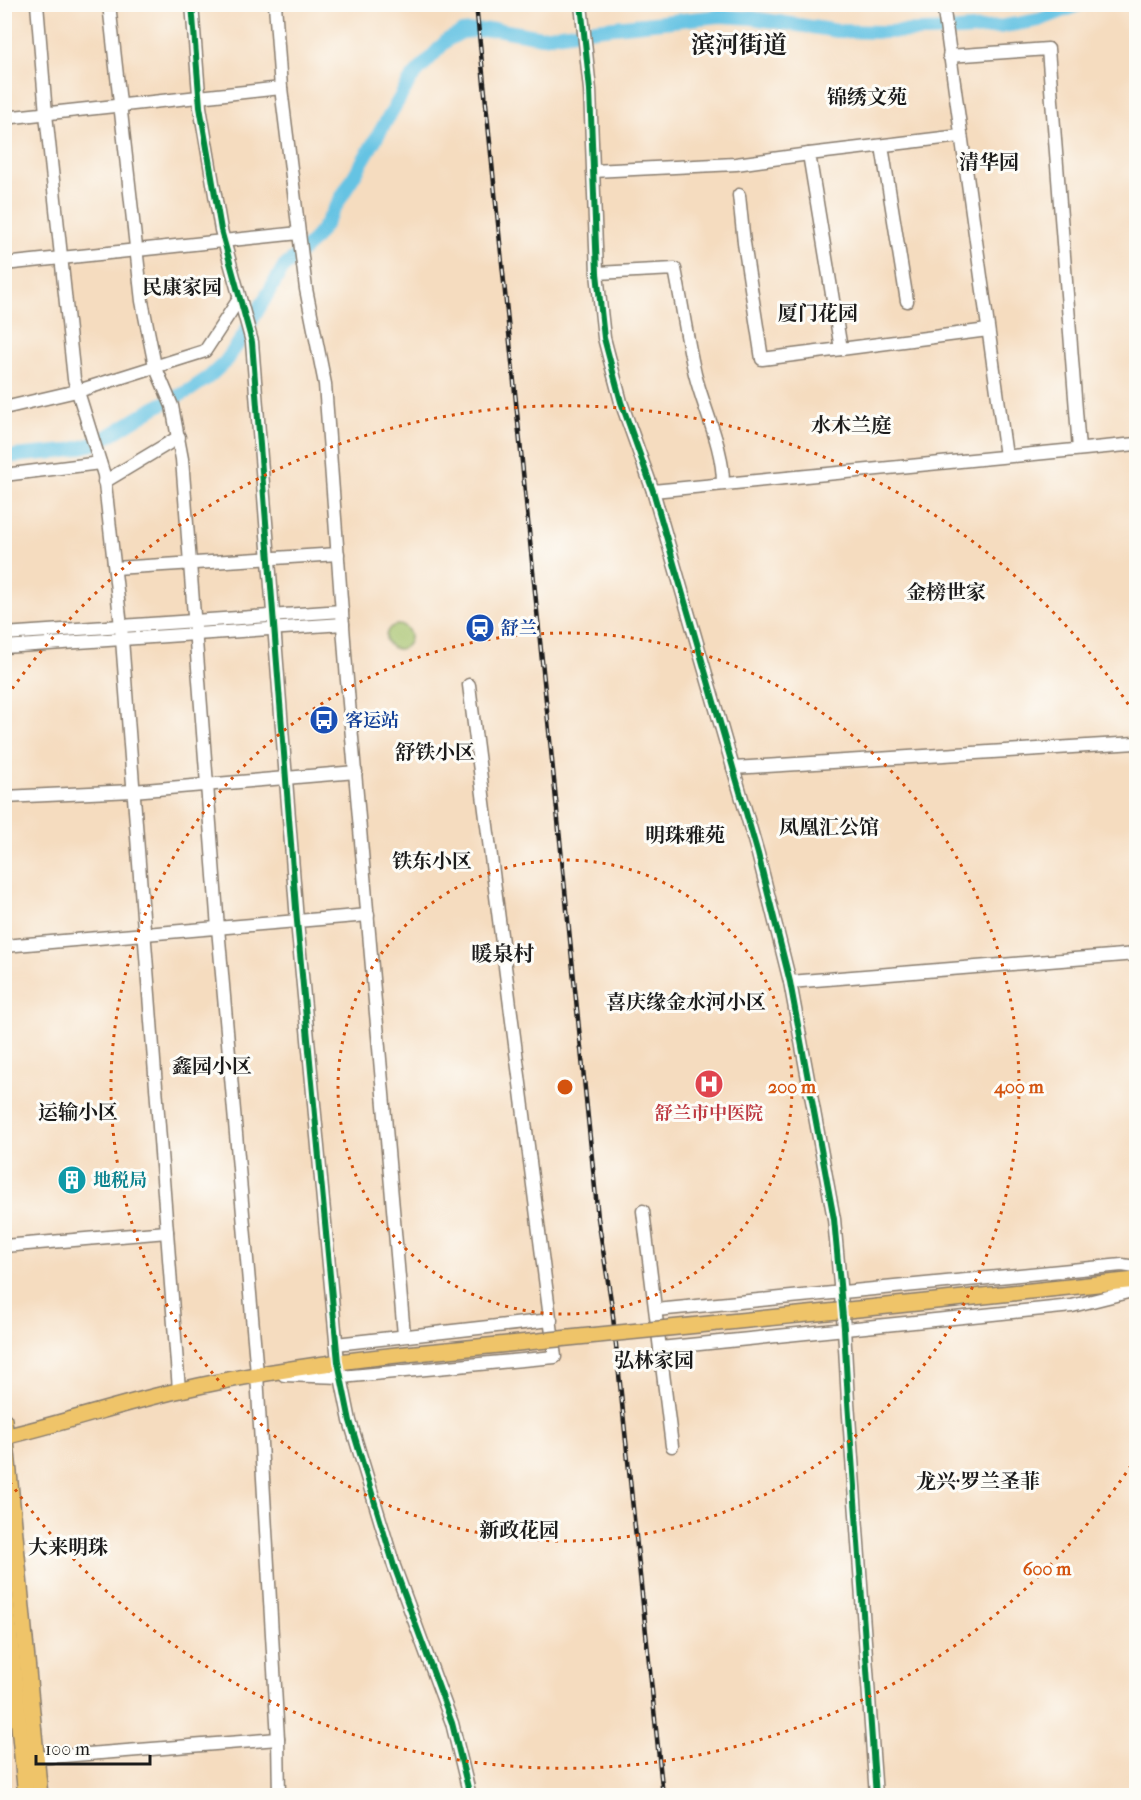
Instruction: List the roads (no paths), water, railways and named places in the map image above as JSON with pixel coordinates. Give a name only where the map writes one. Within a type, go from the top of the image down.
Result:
[{"type":"main road","points":[[5,1437],[179,1390],[257,1374],[339,1369],[448,1350],[1137,1280]]},
{"type":"main road","points":[[4,1420],[40,1796]]},
{"type":"main road","points":[[4,1576],[26,1796]]},
{"type":"street","points":[[37,4],[46,114],[74,379],[104,482],[115,568],[179,1390]]},
{"type":"street","points":[[109,4],[142,301],[155,367],[172,406],[179,437],[196,627],[218,928],[257,1374],[278,1739],[279,1796]]},
{"type":"street","points":[[192,4],[199,97],[224,241],[252,342],[297,921],[339,1369],[350,1421],[394,1566],[452,1723],[470,1796]]},
{"type":"street","points":[[275,4],[281,88],[306,289],[325,384],[404,1335]]},
{"type":"street","points":[[581,4],[590,90],[597,273],[604,338],[621,402],[653,491],[758,854],[790,982],[834,1220],[844,1328],[876,1796]]},
{"type":"street","points":[[943,4],[1006,456]]},
{"type":"street","points":[[950,56],[1048,49],[1079,448]]},
{"type":"street","points":[[4,118],[281,88]]},
{"type":"street","points":[[593,171],[736,164],[960,136]]},
{"type":"street","points":[[882,146],[907,301]]},
{"type":"street","points":[[809,154],[841,349]]},
{"type":"street","points":[[739,195],[762,359],[988,330]]},
{"type":"street","points":[[4,264],[299,233]]},
{"type":"street","points":[[597,273],[675,269],[695,374],[714,433],[723,472],[723,483]]},
{"type":"street","points":[[4,408],[78,391],[205,351],[240,300]]},
{"type":"street","points":[[104,482],[179,437]]},
{"type":"street","points":[[653,491],[1137,444]]},
{"type":"street","points":[[4,475],[99,462]]},
{"type":"street","points":[[115,568],[338,554]]},
{"type":"street","points":[[4,647],[121,633],[343,617]]},
{"type":"street","points":[[4,634],[121,633]]},
{"type":"street","points":[[339,1369],[555,1357],[469,685]]},
{"type":"street","points":[[733,768],[1137,743]]},
{"type":"street","points":[[4,797],[133,790],[356,772]]},
{"type":"street","points":[[4,946],[368,915]]},
{"type":"street","points":[[790,982],[1137,954]]},
{"type":"street","points":[[643,1211],[672,1446]]},
{"type":"street","points":[[4,1246],[167,1232]]},
{"type":"street","points":[[656,1310],[1122,1265],[1137,1267]]},
{"type":"street","points":[[660,1348],[1072,1306],[1137,1290]]},
{"type":"street","points":[[336,1344],[551,1320]]},
{"type":"street","points":[[37,1758],[278,1739]]},
{"type":"waterway","points":[[4,457],[66,451],[97,443],[209,377],[225,362],[238,344],[283,268],[313,241],[325,225],[411,79],[447,40],[462,32],[495,29],[542,37],[720,16],[752,18],[838,31],[959,30],[999,27],[1039,20],[1081,4]]},
{"type":"railway","points":[[476,4],[598,1218],[612,1307],[663,1796]]},
{"type":"place","name":"舒兰","points":[[480,628]]},
{"type":"place","name":"客运站","points":[[324,720]]},
{"type":"place","name":"舒兰市中医院","points":[[709,1084]]},
{"type":"place","name":"地税局","points":[[72,1180]]},
{"type":"district","name":"滨河街道","points":[[739,45]]},
{"type":"district","name":"锦绣文苑","points":[[867,97]]},
{"type":"district","name":"清华园","points":[[989,162]]},
{"type":"district","name":"民康家园","points":[[182,287]]},
{"type":"district","name":"厦门花园","points":[[818,313]]},
{"type":"district","name":"水木兰庭","points":[[851,425]]},
{"type":"district","name":"金榜世家","points":[[946,592]]},
{"type":"district","name":"舒铁小区","points":[[435,752]]},
{"type":"district","name":"凤凰汇公馆","points":[[829,827]]},
{"type":"district","name":"明珠雅苑","points":[[685,835]]},
{"type":"district","name":"铁东小区","points":[[432,861]]},
{"type":"district","name":"暖泉村","points":[[503,954]]},
{"type":"district","name":"喜庆缘金水河小区","points":[[686,1002]]},
{"type":"district","name":"鑫园小区","points":[[212,1066]]},
{"type":"district","name":"运输小区","points":[[78,1112]]},
{"type":"district","name":"弘林家园","points":[[654,1360]]},
{"type":"district","name":"龙兴·罗兰圣菲","points":[[978,1481]]},
{"type":"district","name":"新政花园","points":[[519,1530]]},
{"type":"district","name":"大来明珠","points":[[68,1547]]}]
